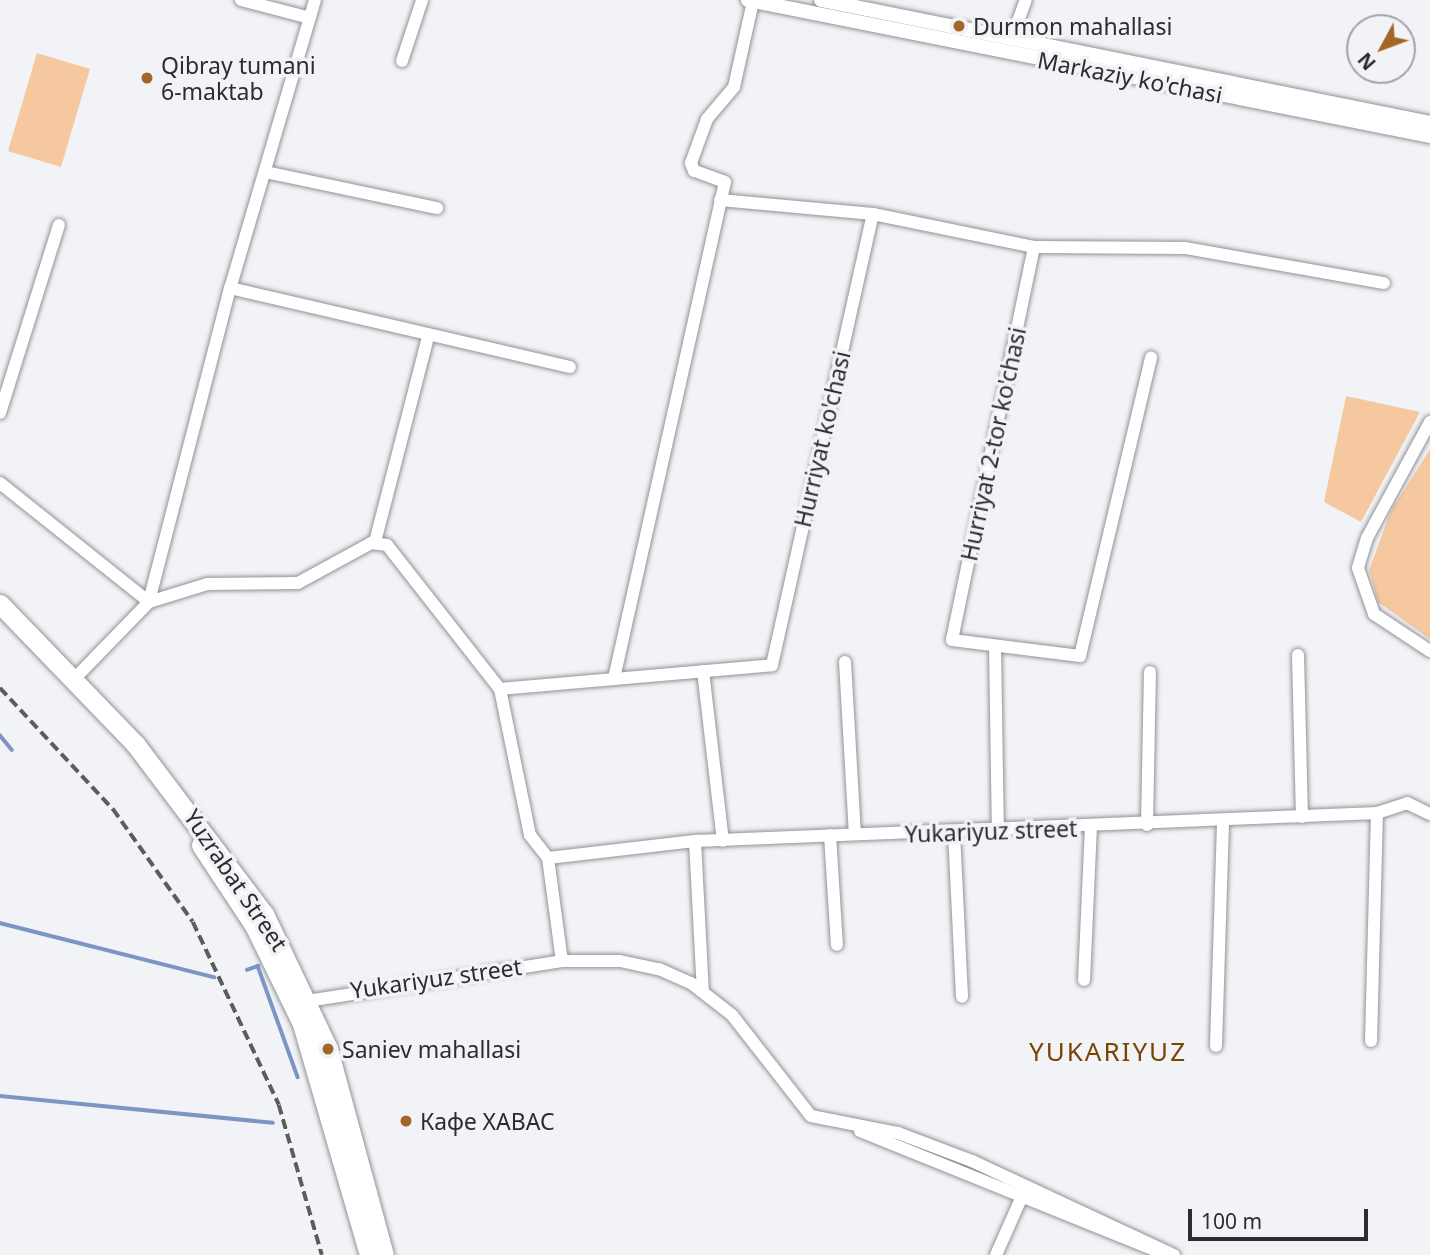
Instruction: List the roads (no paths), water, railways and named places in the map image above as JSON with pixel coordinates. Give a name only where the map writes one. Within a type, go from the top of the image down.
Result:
[{"type":"main road","name":"Yuzrabat Street","points":[[0,604],[75,678],[232,866],[301,1002],[358,1184],[384,1255]]},
{"type":"main road","name":"Yuzrabat Street","points":[[0,621],[176,811],[239,901],[301,1002]]},
{"type":"main road","name":"Yuzrabat Street","points":[[358,1184],[369,1255]]},
{"type":"street","points":[[241,0],[310,18]]},
{"type":"street","points":[[149,603],[230,288],[315,0]]},
{"type":"street","points":[[402,61],[422,0]]},
{"type":"street","points":[[615,674],[725,182],[694,172],[691,163],[707,119],[734,87],[752,0]]},
{"type":"street","name":"Markaziy ko'chasi","points":[[752,0],[1008,54],[1430,136]]},
{"type":"street","name":"Markaziy ko'chasi","points":[[821,0],[1013,35],[1430,123]]},
{"type":"street","points":[[1008,54],[1026,0]]},
{"type":"street","points":[[1145,80],[1150,64]]},
{"type":"street","points":[[266,172],[437,208]]},
{"type":"street","points":[[720,200],[873,214],[1034,247],[1185,248],[1384,283]]},
{"type":"street","name":"Hurriyat ko'chasi","points":[[703,671],[772,665],[873,214]]},
{"type":"street","points":[[0,413],[58,225]]},
{"type":"street","name":"Hurriyat 2-tor ko'chasi","points":[[995,647],[952,640],[1034,247]]},
{"type":"street","points":[[230,288],[428,337],[570,367]]},
{"type":"street","points":[[375,542],[428,337]]},
{"type":"street","points":[[998,829],[995,647],[1080,656],[1151,357]]},
{"type":"street","points":[[1430,422],[1367,538],[1358,568],[1374,614],[1430,651]]},
{"type":"street","points":[[0,483],[149,603]]},
{"type":"street","points":[[75,678],[149,603],[207,584],[298,583],[375,542],[387,545],[500,689],[530,835],[548,858],[562,961]]},
{"type":"street","points":[[1298,655],[1302,817]]},
{"type":"street","points":[[845,662],[855,834]]},
{"type":"street","points":[[500,689],[615,674],[703,671],[723,841]]},
{"type":"street","points":[[1147,825],[1150,671]]},
{"type":"street","name":"Yukariyuz street","points":[[548,858],[695,841],[1091,828],[1377,813],[1407,803],[1430,814]]},
{"type":"street","points":[[1371,1041],[1377,813]]},
{"type":"street","points":[[1216,1046],[1223,820]]},
{"type":"street","points":[[1084,980],[1091,828]]},
{"type":"street","points":[[954,832],[962,997]]},
{"type":"street","points":[[830,835],[837,945]]},
{"type":"street","points":[[695,841],[704,992]]},
{"type":"street","name":"Yukariyuz street","points":[[301,1002],[562,961],[642,965],[704,992],[732,1015],[811,1115],[898,1133],[1027,1184],[1171,1255]]},
{"type":"street","name":"Yukariyuz street","points":[[850,1125],[1020,1200],[1171,1255]]},
{"type":"street","points":[[996,1255],[1027,1184]]},
{"type":"waterway","points":[[0,735],[12,750]]},
{"type":"waterway","points":[[0,923],[214,977]]},
{"type":"waterway","points":[[247,970],[258,966],[298,1077]]},
{"type":"waterway","points":[[0,1096],[273,1123]]},
{"type":"railway","points":[[0,688],[113,809],[193,922],[279,1105],[322,1255]]},
{"type":"place","name":"Durmon mahallasi","points":[[959,26]]},
{"type":"place","name":"Qibray tumani 6-maktab","points":[[147,78]]},
{"type":"place","name":"Saniev mahallasi","points":[[328,1049]]},
{"type":"place","name":"Кафе ХАВАС","points":[[406,1121]]},
{"type":"district","name":"YUKARIYUZ","points":[[1108,1052]]}]
